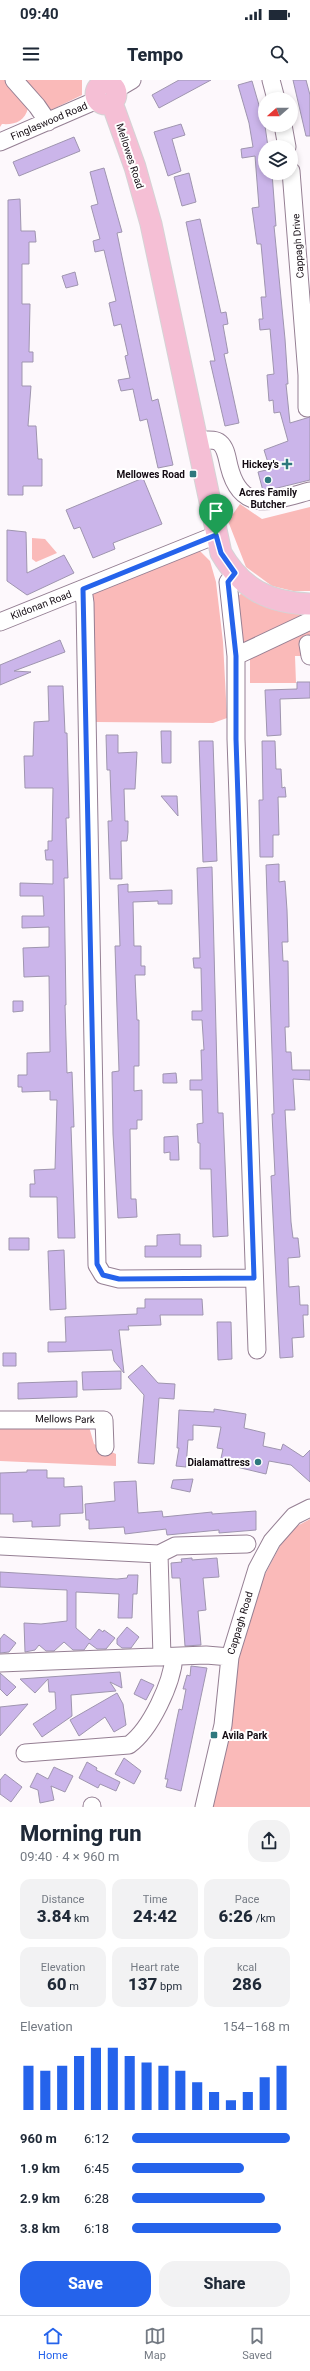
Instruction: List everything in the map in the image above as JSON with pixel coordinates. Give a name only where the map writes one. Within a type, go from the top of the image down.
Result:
[{"type":"main road","name":"Mellowes Road","points":[[110,90],[135,167],[151,224],[221,553],[235,573],[259,594],[288,604],[310,604]]},
{"type":"street","points":[[14,80],[37,106],[48,122]]},
{"type":"street","points":[[271,80],[274,92]]},
{"type":"street","name":"Finglaswood Road","points":[[0,142],[48,122],[110,90]]},
{"type":"street","name":"Cappagh Drive","points":[[292,180],[307,322],[307,408]]},
{"type":"street","points":[[196,440],[214,440],[220,442],[224,447],[232,480],[240,490],[257,502],[272,502],[310,491]]},
{"type":"street","name":"Kildonan Road","points":[[0,622],[216,535]]},
{"type":"street","points":[[235,573],[228,582],[236,656],[236,739],[257,1350]]},
{"type":"street","points":[[83,589],[97,1264],[103,1275],[119,1279],[254,1278]]},
{"type":"street","points":[[236,656],[310,621]]},
{"type":"street","name":"Mellows Park","points":[[0,1420],[104,1420],[105,1447]]},
{"type":"street","name":"Cappagh Road","points":[[204,1807],[222,1725],[230,1657],[257,1569],[272,1541],[294,1516],[310,1508]]},
{"type":"street","points":[[0,1546],[159,1554],[175,1546],[247,1544]]},
{"type":"street","points":[[25,1753],[129,1745],[138,1739],[150,1719],[171,1676],[159,1554]]},
{"type":"street","points":[[0,1663],[206,1655],[230,1657]]},
{"type":"shaded area","points":[[0,80],[11,80],[28,108],[22,119],[11,124],[2,124],[0,127]]},
{"type":"shaded area","points":[[22,80],[82,80],[82,95],[49,111]]},
{"type":"shaded area","points":[[240,504],[262,519],[310,507],[310,591],[293,591],[272,586],[246,567],[228,521]]},
{"type":"shaded area","points":[[32,538],[45,539],[57,553],[36,562],[32,559]]},
{"type":"shaded area","points":[[198,549],[210,561],[216,582],[223,642],[227,718],[213,723],[95,722],[92,590]]},
{"type":"shaded area","points":[[242,593],[310,604],[310,656],[295,656],[296,683],[250,683],[250,658],[241,642],[236,598]]},
{"type":"shaded area","points":[[0,1420],[88,1423],[94,1444],[116,1454],[116,1466],[0,1461]]},
{"type":"shaded area","points":[[310,1519],[310,1807],[213,1807],[239,1653],[263,1578],[288,1531]]},
{"type":"building","points":[[179,80],[211,80],[159,108],[152,95]]},
{"type":"building","points":[[293,80],[306,80],[310,95],[310,136],[306,136],[298,102],[298,92],[296,92]]},
{"type":"building","points":[[252,81],[258,102],[258,132],[266,132],[267,140],[258,140],[258,180],[273,180],[276,226],[274,226],[285,339],[288,384],[286,384],[290,423],[310,417],[310,480],[263,491],[258,472],[270,469],[264,450],[288,441],[280,412],[274,413],[273,400],[269,401],[267,375],[274,374],[270,329],[260,330],[259,319],[263,319],[261,297],[266,297],[261,244],[257,244],[252,208],[259,207],[255,156],[242,158],[241,149],[253,147],[249,123],[238,85]]},
{"type":"building","points":[[181,124],[185,135],[172,139],[181,171],[168,176],[154,132]]},
{"type":"building","points":[[74,137],[80,151],[19,176],[13,162]]},
{"type":"building","points":[[104,168],[122,232],[117,233],[152,401],[158,399],[173,465],[158,468],[147,419],[140,421],[133,389],[121,391],[118,380],[130,378],[125,356],[128,355],[121,324],[114,326],[109,303],[116,301],[104,250],[95,252],[93,241],[100,239],[91,206],[98,204],[90,172]]},
{"type":"building","points":[[189,173],[196,202],[182,206],[174,177]]},
{"type":"building","points":[[20,199],[21,231],[35,231],[36,242],[29,242],[29,264],[22,264],[22,304],[30,304],[29,352],[33,352],[33,362],[22,362],[22,386],[31,386],[28,426],[36,426],[38,459],[42,459],[42,486],[23,486],[23,495],[8,495],[8,200]]},
{"type":"building","points":[[200,219],[221,313],[226,312],[228,324],[223,325],[228,353],[224,354],[239,423],[225,426],[210,361],[215,361],[186,222]]},
{"type":"building","points":[[75,272],[78,285],[66,288],[62,276]]},
{"type":"building","points":[[143,478],[162,524],[113,543],[115,549],[93,558],[80,527],[74,529],[66,510]]},
{"type":"building","points":[[7,530],[26,532],[27,573],[64,555],[74,573],[27,595],[7,581]]},
{"type":"building","points":[[60,640],[65,652],[14,671],[31,672],[0,685],[0,665]]},
{"type":"building","points":[[297,682],[310,682],[310,698],[280,699],[281,735],[267,736],[265,690],[297,689]]},
{"type":"building","points":[[48,686],[63,686],[65,733],[67,733],[69,818],[66,818],[68,878],[64,878],[65,1005],[67,1073],[72,1072],[74,1127],[71,1127],[75,1238],[58,1238],[57,1197],[30,1197],[30,1184],[35,1184],[34,1170],[55,1169],[57,1100],[50,1100],[50,1091],[22,1092],[22,1087],[18,1087],[18,1075],[27,1075],[27,1053],[50,1052],[49,976],[24,977],[23,948],[49,947],[49,927],[22,928],[22,916],[44,916],[43,896],[20,896],[20,883],[53,884],[53,860],[46,860],[45,850],[48,850],[48,841],[52,841],[53,788],[25,788],[24,756],[33,756],[34,722],[49,721]]},
{"type":"building","points":[[161,731],[171,731],[171,763],[162,763]]},
{"type":"building","points":[[106,735],[118,735],[118,753],[137,752],[135,789],[124,789],[125,821],[128,821],[128,832],[127,841],[121,841],[122,879],[110,879],[108,821],[112,821],[110,770],[107,770]]},
{"type":"building","points":[[199,741],[213,741],[217,861],[203,862]]},
{"type":"building","points":[[262,741],[275,741],[276,769],[281,769],[282,788],[285,787],[286,797],[278,797],[279,835],[273,835],[273,857],[260,857],[259,800],[263,800]]},
{"type":"building","points":[[161,796],[177,796],[178,816]]},
{"type":"building","points":[[279,864],[279,882],[285,881],[287,910],[288,942],[282,942],[283,961],[288,961],[289,1027],[285,1027],[286,1052],[291,1052],[292,1070],[310,1070],[310,1080],[293,1079],[295,1110],[285,1110],[291,1222],[293,1238],[298,1238],[300,1257],[288,1258],[289,1287],[299,1286],[300,1305],[308,1305],[308,1315],[303,1315],[304,1337],[292,1338],[293,1357],[280,1358],[271,1176],[275,1175],[272,1114],[274,1114],[266,865]]},
{"type":"building","points":[[212,867],[218,1113],[223,1113],[228,1236],[213,1237],[211,1169],[200,1169],[200,1143],[198,1143],[197,1124],[203,1123],[202,1090],[190,1090],[190,1080],[202,1080],[201,1050],[204,1050],[202,1020],[192,1020],[192,1011],[202,1011],[201,968],[194,968],[193,958],[200,958],[197,868]]},
{"type":"building","points":[[128,884],[128,892],[172,890],[172,904],[158,904],[158,901],[133,902],[134,946],[141,946],[141,966],[145,966],[145,975],[135,975],[137,1020],[139,1020],[139,1066],[134,1066],[134,1091],[142,1090],[142,1120],[137,1120],[137,1129],[130,1129],[131,1199],[136,1199],[137,1217],[118,1218],[113,1134],[112,1072],[119,1071],[115,946],[120,946],[118,885]]},
{"type":"building","points":[[13,1001],[23,1001],[23,1011],[13,1012]]},
{"type":"building","points":[[176,1073],[177,1083],[163,1083],[163,1074]]},
{"type":"building","points":[[178,1136],[179,1160],[170,1160],[170,1152],[164,1153],[164,1137]]},
{"type":"building","points":[[180,1234],[180,1245],[201,1245],[201,1257],[145,1257],[145,1246],[157,1246],[157,1235]]},
{"type":"building","points":[[9,1238],[29,1238],[29,1250],[9,1250]]},
{"type":"building","points":[[64,1250],[66,1309],[50,1310],[48,1251]]},
{"type":"building","points":[[145,1299],[202,1299],[203,1315],[160,1315],[161,1325],[128,1326],[129,1330],[119,1330],[124,1373],[114,1361],[112,1350],[48,1352],[48,1342],[66,1342],[65,1317],[137,1314],[137,1308],[145,1308]]},
{"type":"building","points":[[217,1322],[231,1322],[232,1359],[218,1360]]},
{"type":"building","points":[[3,1353],[16,1353],[16,1366],[3,1366]]},
{"type":"building","points":[[142,1365],[158,1383],[175,1384],[174,1399],[159,1398],[154,1464],[138,1463],[144,1395],[128,1377]]},
{"type":"building","points":[[121,1371],[121,1389],[83,1390],[82,1372]]},
{"type":"building","points":[[77,1381],[77,1397],[18,1399],[18,1383]]},
{"type":"building","points":[[214,1409],[246,1414],[244,1428],[265,1433],[263,1446],[281,1450],[283,1444],[303,1457],[310,1450],[310,1482],[291,1465],[269,1461],[266,1474],[220,1463],[223,1449],[217,1448],[221,1427],[193,1425],[193,1440],[188,1440],[186,1467],[176,1466],[179,1448],[177,1448],[179,1410],[214,1412]]},
{"type":"building","points":[[27,1470],[47,1470],[47,1478],[64,1478],[64,1487],[82,1486],[83,1513],[60,1514],[60,1526],[32,1527],[32,1521],[13,1522],[13,1514],[0,1514],[0,1473],[27,1472]]},
{"type":"building","points":[[193,1479],[190,1492],[171,1488],[173,1480]]},
{"type":"building","points":[[136,1481],[138,1513],[162,1511],[163,1517],[212,1512],[212,1514],[256,1511],[256,1530],[219,1533],[219,1530],[167,1535],[166,1529],[125,1534],[124,1527],[89,1529],[89,1520],[86,1520],[85,1504],[115,1501],[114,1482]]},
{"type":"building","points":[[192,1558],[192,1560],[217,1558],[219,1577],[203,1578],[206,1610],[198,1611],[201,1645],[185,1646],[180,1578],[172,1578],[171,1563],[182,1562],[181,1559]]},
{"type":"building","points":[[0,1572],[117,1579],[127,1578],[128,1575],[138,1575],[137,1594],[133,1594],[132,1618],[118,1618],[119,1594],[76,1592],[76,1628],[90,1640],[99,1629],[103,1632],[104,1630],[115,1638],[106,1649],[97,1649],[89,1643],[84,1650],[73,1650],[64,1642],[54,1651],[46,1651],[39,1645],[35,1650],[25,1652],[24,1623],[41,1624],[67,1621],[67,1590],[0,1587]]},
{"type":"building","points":[[127,1627],[139,1637],[131,1648],[122,1648],[117,1644],[117,1639]]},
{"type":"building","points":[[4,1634],[16,1643],[9,1652],[0,1653],[0,1639]]},
{"type":"building","points":[[191,1666],[207,1668],[181,1791],[166,1787],[168,1779],[165,1779],[179,1709],[182,1710],[186,1689],[183,1689],[187,1675],[190,1676]]},
{"type":"building","points":[[120,1672],[122,1688],[110,1682],[116,1691],[71,1695],[72,1716],[42,1737],[33,1724],[56,1709],[55,1692],[49,1692],[48,1679],[35,1693],[20,1679]]},
{"type":"building","points":[[0,1673],[16,1687],[7,1696],[0,1689]]},
{"type":"building","points":[[141,1679],[154,1685],[146,1700],[134,1694]]},
{"type":"building","points":[[117,1693],[123,1704],[126,1725],[114,1732],[105,1717],[79,1736],[70,1720]]},
{"type":"building","points":[[28,1704],[0,1736],[0,1707]]},
{"type":"building","points":[[124,1758],[141,1771],[134,1784],[115,1774]]},
{"type":"building","points":[[87,1762],[97,1768],[96,1770],[120,1782],[116,1791],[100,1784],[98,1788],[79,1778]]},
{"type":"building","points":[[54,1767],[73,1776],[65,1792],[51,1786],[54,1800],[40,1803],[38,1790],[30,1787],[37,1773],[48,1779]]},
{"type":"building","points":[[5,1774],[22,1787],[11,1802],[0,1794],[0,1780]]},
{"type":"place","name":"Hickey's","points":[[287,464]]},
{"type":"place","name":"Mellowes Road","points":[[193,474]]},
{"type":"place","name":"Acres Family Butcher","points":[[268,480]]},
{"type":"place","name":"Dialamattress","points":[[258,1462]]},
{"type":"place","name":"Avila Park","points":[[214,1735]]},
{"type":"route","points":[[216,535],[221,553],[235,573],[228,582],[236,656],[236,739],[254,1278],[119,1279],[103,1275],[97,1264],[85,603],[83,589],[216,535]]}]
